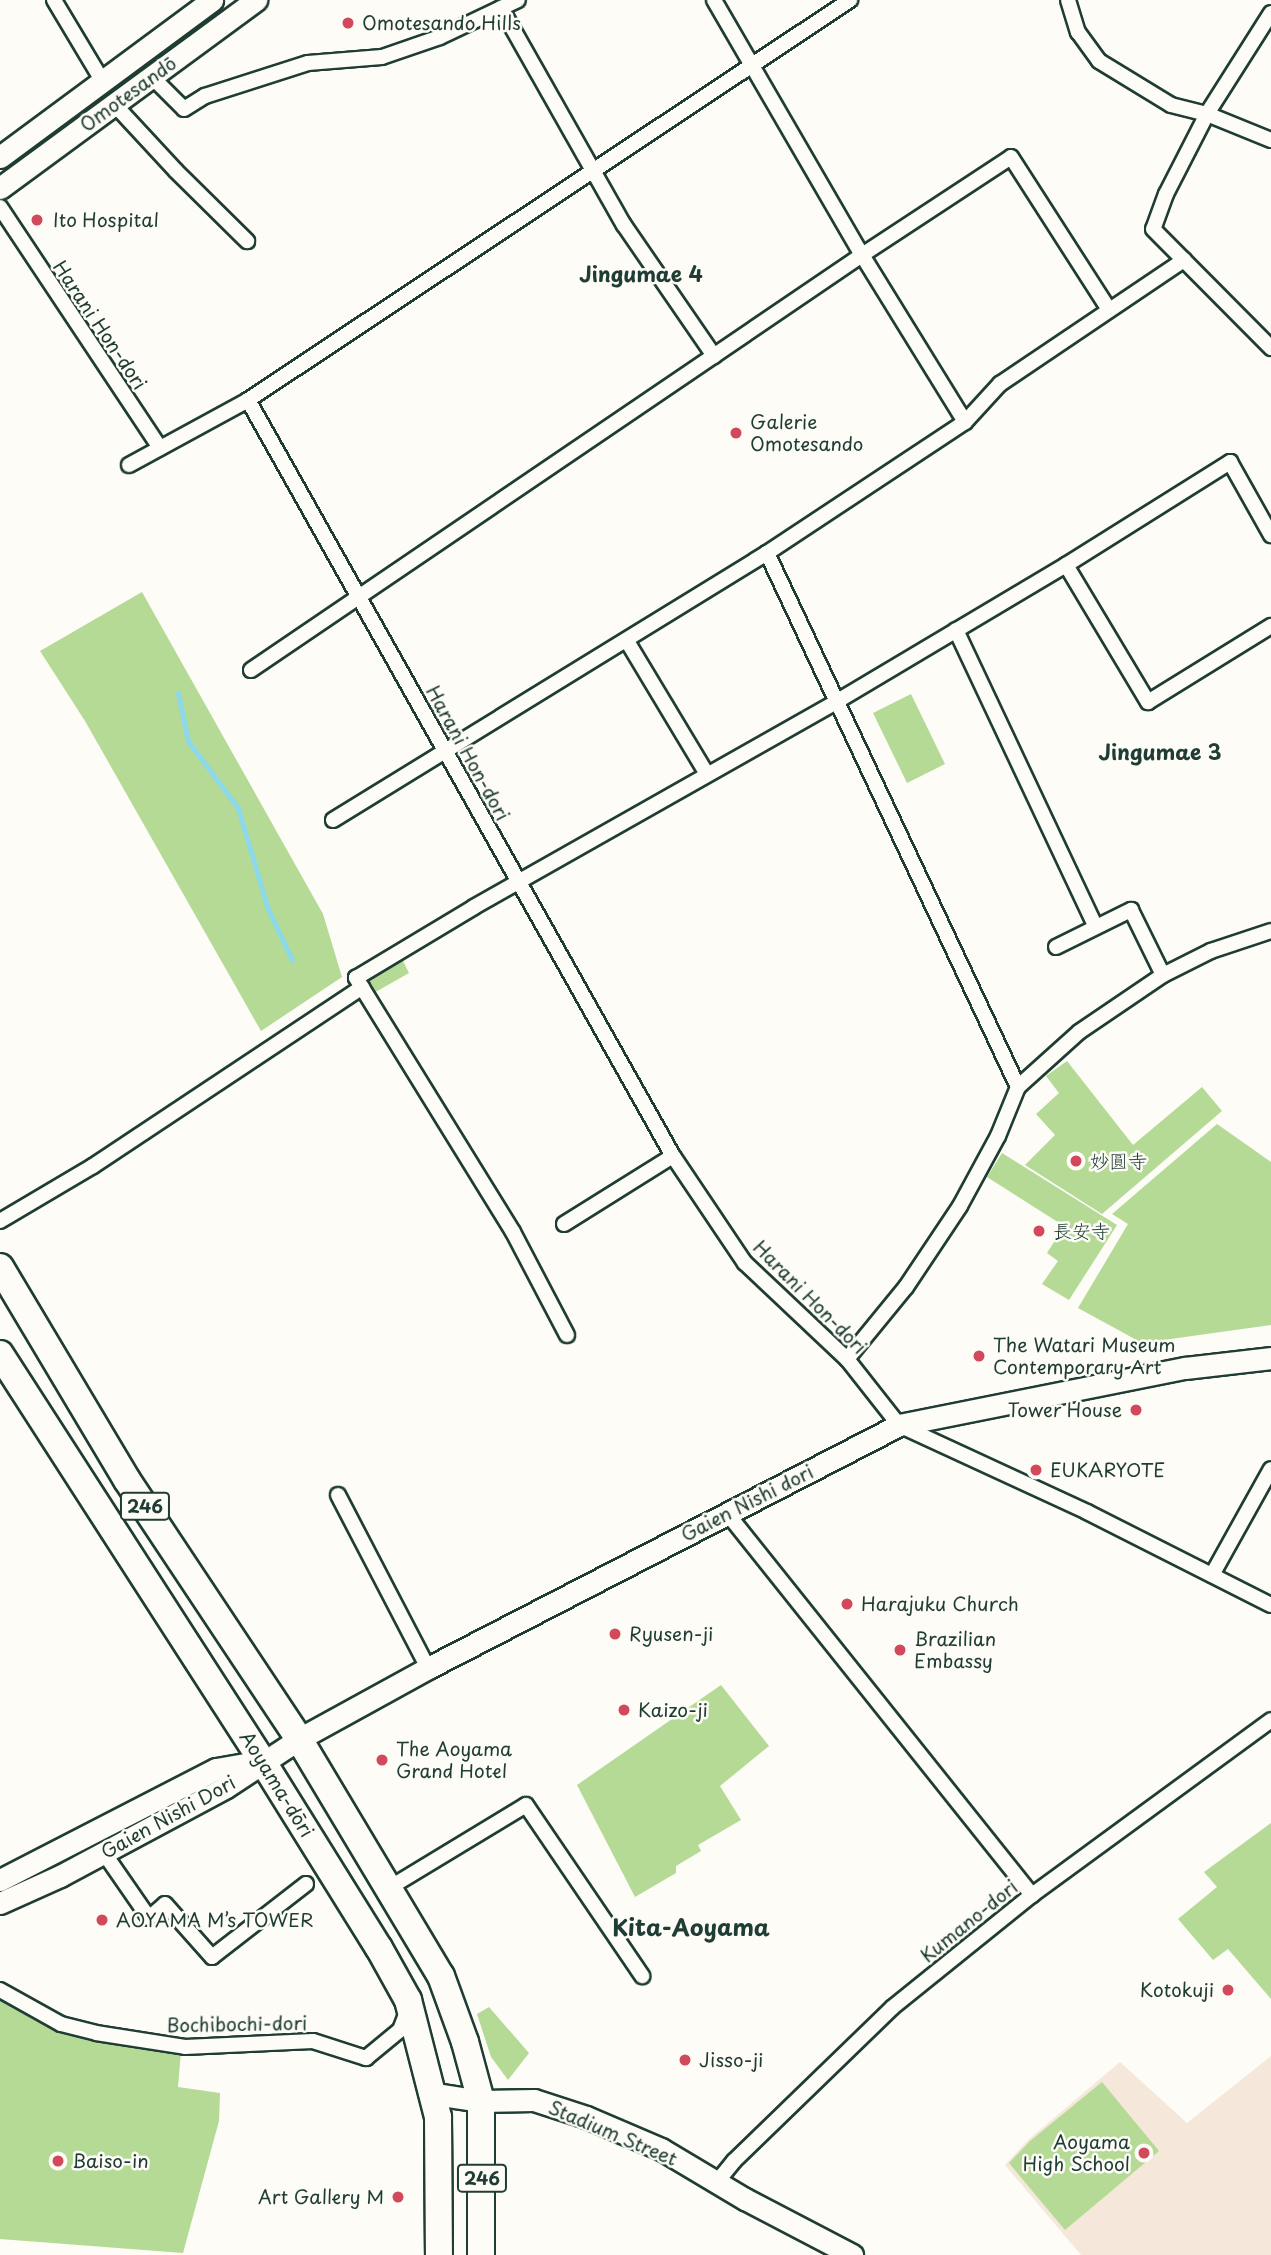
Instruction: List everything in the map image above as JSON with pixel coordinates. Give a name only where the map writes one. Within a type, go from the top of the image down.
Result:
[{"type":"highway","name":"246","points":[[0,1267],[127,1480],[299,1739],[440,1976],[465,2042],[481,2101],[481,2255]]},
{"type":"highway","name":"Aoyama-dōri","points":[[0,1354],[7,1383],[263,1762],[379,1948],[408,2000],[435,2094],[440,2145],[439,2255]]},
{"type":"main road","name":"Omotesandō","points":[[0,157],[212,0]]},
{"type":"main road","name":"Omotesandō","points":[[0,188],[256,0]]},
{"type":"main road","name":"Gaien Nishi dori","points":[[263,1762],[299,1739],[428,1668],[899,1425],[1185,1368],[1271,1357]]},
{"type":"main road","name":"Gaien Nishi Dori","points":[[0,1903],[104,1853],[226,1787],[263,1762]]},
{"type":"main road","name":"Gaien Nishi Dori","points":[[0,1880],[216,1769],[263,1762]]},
{"type":"main road","name":"Stadium Street","points":[[435,2094],[481,2101],[534,2100],[586,2117],[661,2149],[852,2255]]},
{"type":"street","points":[[54,0],[103,82]]},
{"type":"street","points":[[152,77],[184,109],[205,96],[308,63],[382,57],[440,37],[518,0]]},
{"type":"street","points":[[714,0],[862,255],[965,422]]},
{"type":"street","points":[[129,465],[248,400],[850,0]]},
{"type":"street","points":[[1068,0],[1078,32],[1099,61],[1171,105],[1207,114],[1271,139]]},
{"type":"street","points":[[501,8],[624,225],[714,356]]},
{"type":"street","points":[[1271,13],[1207,114],[1166,194],[1153,229],[1271,348]]},
{"type":"street","points":[[114,104],[247,241]]},
{"type":"street","points":[[251,670],[862,255],[1011,157],[1108,308]]},
{"type":"street","name":"Harani Hon-dori","points":[[0,207],[160,448]]},
{"type":"street","points":[[333,820],[628,641],[767,553],[965,422],[1000,384],[1108,308],[1184,260]]},
{"type":"street","name":"Harani Hon-dori","points":[[248,400],[361,596],[444,752],[673,1156],[745,1263],[847,1359],[899,1425]]},
{"type":"street","points":[[567,1335],[513,1232],[356,978],[518,882],[836,702],[1066,565],[1230,462],[1271,535]]},
{"type":"street","points":[[767,553],[1018,1087]]},
{"type":"street","points":[[1066,565],[1148,702],[1271,626]]},
{"type":"street","points":[[956,630],[1095,925]]},
{"type":"street","points":[[628,641],[707,774]]},
{"type":"street","points":[[1056,947],[1095,925],[1131,910],[1163,975]]},
{"type":"street","points":[[847,1359],[906,1287],[960,1206],[998,1136],[1018,1087],[1079,1032],[1163,975],[1211,951],[1271,931]]},
{"type":"street","points":[[0,1221],[93,1166],[362,987]]},
{"type":"street","points":[[564,1224],[673,1156]]},
{"type":"street","points":[[899,1425],[1087,1512],[1271,1605]]},
{"type":"street","points":[[1212,1575],[1271,1469]]},
{"type":"street","points":[[338,1495],[428,1668]]},
{"type":"street","points":[[727,1513],[1032,1895]]},
{"type":"street","name":"Kumano-dori","points":[[717,2182],[734,2161],[893,2007],[1032,1895],[1271,1720]]},
{"type":"street","points":[[389,1888],[526,1805],[642,1976]]},
{"type":"street","points":[[104,1853],[149,1917],[165,1904],[212,1957],[306,1884]]},
{"type":"street","name":"Bochibochi-dori","points":[[0,1990],[61,2024],[135,2041],[185,2048],[313,2041],[366,2057],[400,2030],[407,2018],[408,2000]]},
{"type":"shaded area","name":"Aoyama High School","points":[[1271,2056],[1271,2255],[1081,2255],[1005,2165],[1028,2140],[1120,2062],[1187,2123]]},
{"type":"green space","points":[[142,592],[323,914],[342,977],[261,1031],[85,721],[40,651]]},
{"type":"green space","points":[[911,694],[945,764],[907,783],[873,713]]},
{"type":"green space","points":[[401,957],[409,973],[372,994],[363,978]]},
{"type":"green space","points":[[1067,1061],[1133,1145],[1202,1087],[1222,1111],[1102,1214],[1025,1165],[1055,1135],[1036,1114],[1059,1093],[1046,1076]]},
{"type":"green space","points":[[1217,1124],[1271,1162],[1271,1325],[1142,1343],[1078,1308],[1128,1224],[1112,1214]]},
{"type":"green space","points":[[1002,1153],[1117,1225],[1069,1300],[1042,1284],[1058,1261],[1047,1253],[1064,1226],[987,1177]]},
{"type":"green space","points":[[721,1685],[769,1746],[720,1786],[741,1820],[698,1845],[701,1851],[676,1866],[676,1873],[635,1897],[577,1785]]},
{"type":"green space","points":[[1271,1823],[1271,1999],[1228,1949],[1213,1960],[1178,1919],[1217,1887],[1204,1872]]},
{"type":"green space","points":[[0,1995],[99,2036],[156,2050],[181,2051],[178,2087],[220,2093],[219,2121],[183,2253],[0,2239]]},
{"type":"green space","points":[[489,2007],[529,2053],[508,2080],[491,2057],[477,2014]]},
{"type":"green space","points":[[1102,2082],[1159,2151],[1065,2230],[1009,2163],[1030,2141]]},
{"type":"waterway","points":[[178,693],[188,741],[238,808],[268,909],[292,960]]},
{"type":"place","name":"Omotesando Hills","points":[[348,23]]},
{"type":"place","name":"Ito Hospital","points":[[37,220]]},
{"type":"place","name":"Galerie Omotesando","points":[[736,433]]},
{"type":"place","name":"妙圓寺","points":[[1076,1161]]},
{"type":"place","name":"長安寺","points":[[1039,1231]]},
{"type":"place","name":"The Watari Museum Contemporary Art","points":[[979,1356]]},
{"type":"place","name":"Tower House","points":[[1136,1410]]},
{"type":"place","name":"EUKARYOTE","points":[[1036,1470]]},
{"type":"place","name":"Harajuku Church","points":[[847,1604]]},
{"type":"place","name":"Ryusen-ji","points":[[615,1634]]},
{"type":"place","name":"Brazilian Embassy","points":[[900,1650]]},
{"type":"place","name":"Kaizo-ji","points":[[624,1710]]},
{"type":"place","name":"The Aoyama Grand Hotel","points":[[382,1760]]},
{"type":"place","name":"AOYAMA M’s TOWER","points":[[102,1920]]},
{"type":"place","name":"Kotokuji","points":[[1228,1990]]},
{"type":"place","name":"Jisso-ji","points":[[685,2060]]},
{"type":"place","name":"Aoyama High School","points":[[1144,2153]]},
{"type":"place","name":"Baiso-in","points":[[58,2161]]},
{"type":"place","name":"Art Gallery M","points":[[398,2197]]},
{"type":"district","name":"Jingumae 4","points":[[641,273]]},
{"type":"district","name":"Jingumae 3","points":[[1160,751]]},
{"type":"district","name":"Kita-Aoyama","points":[[691,1927]]}]
